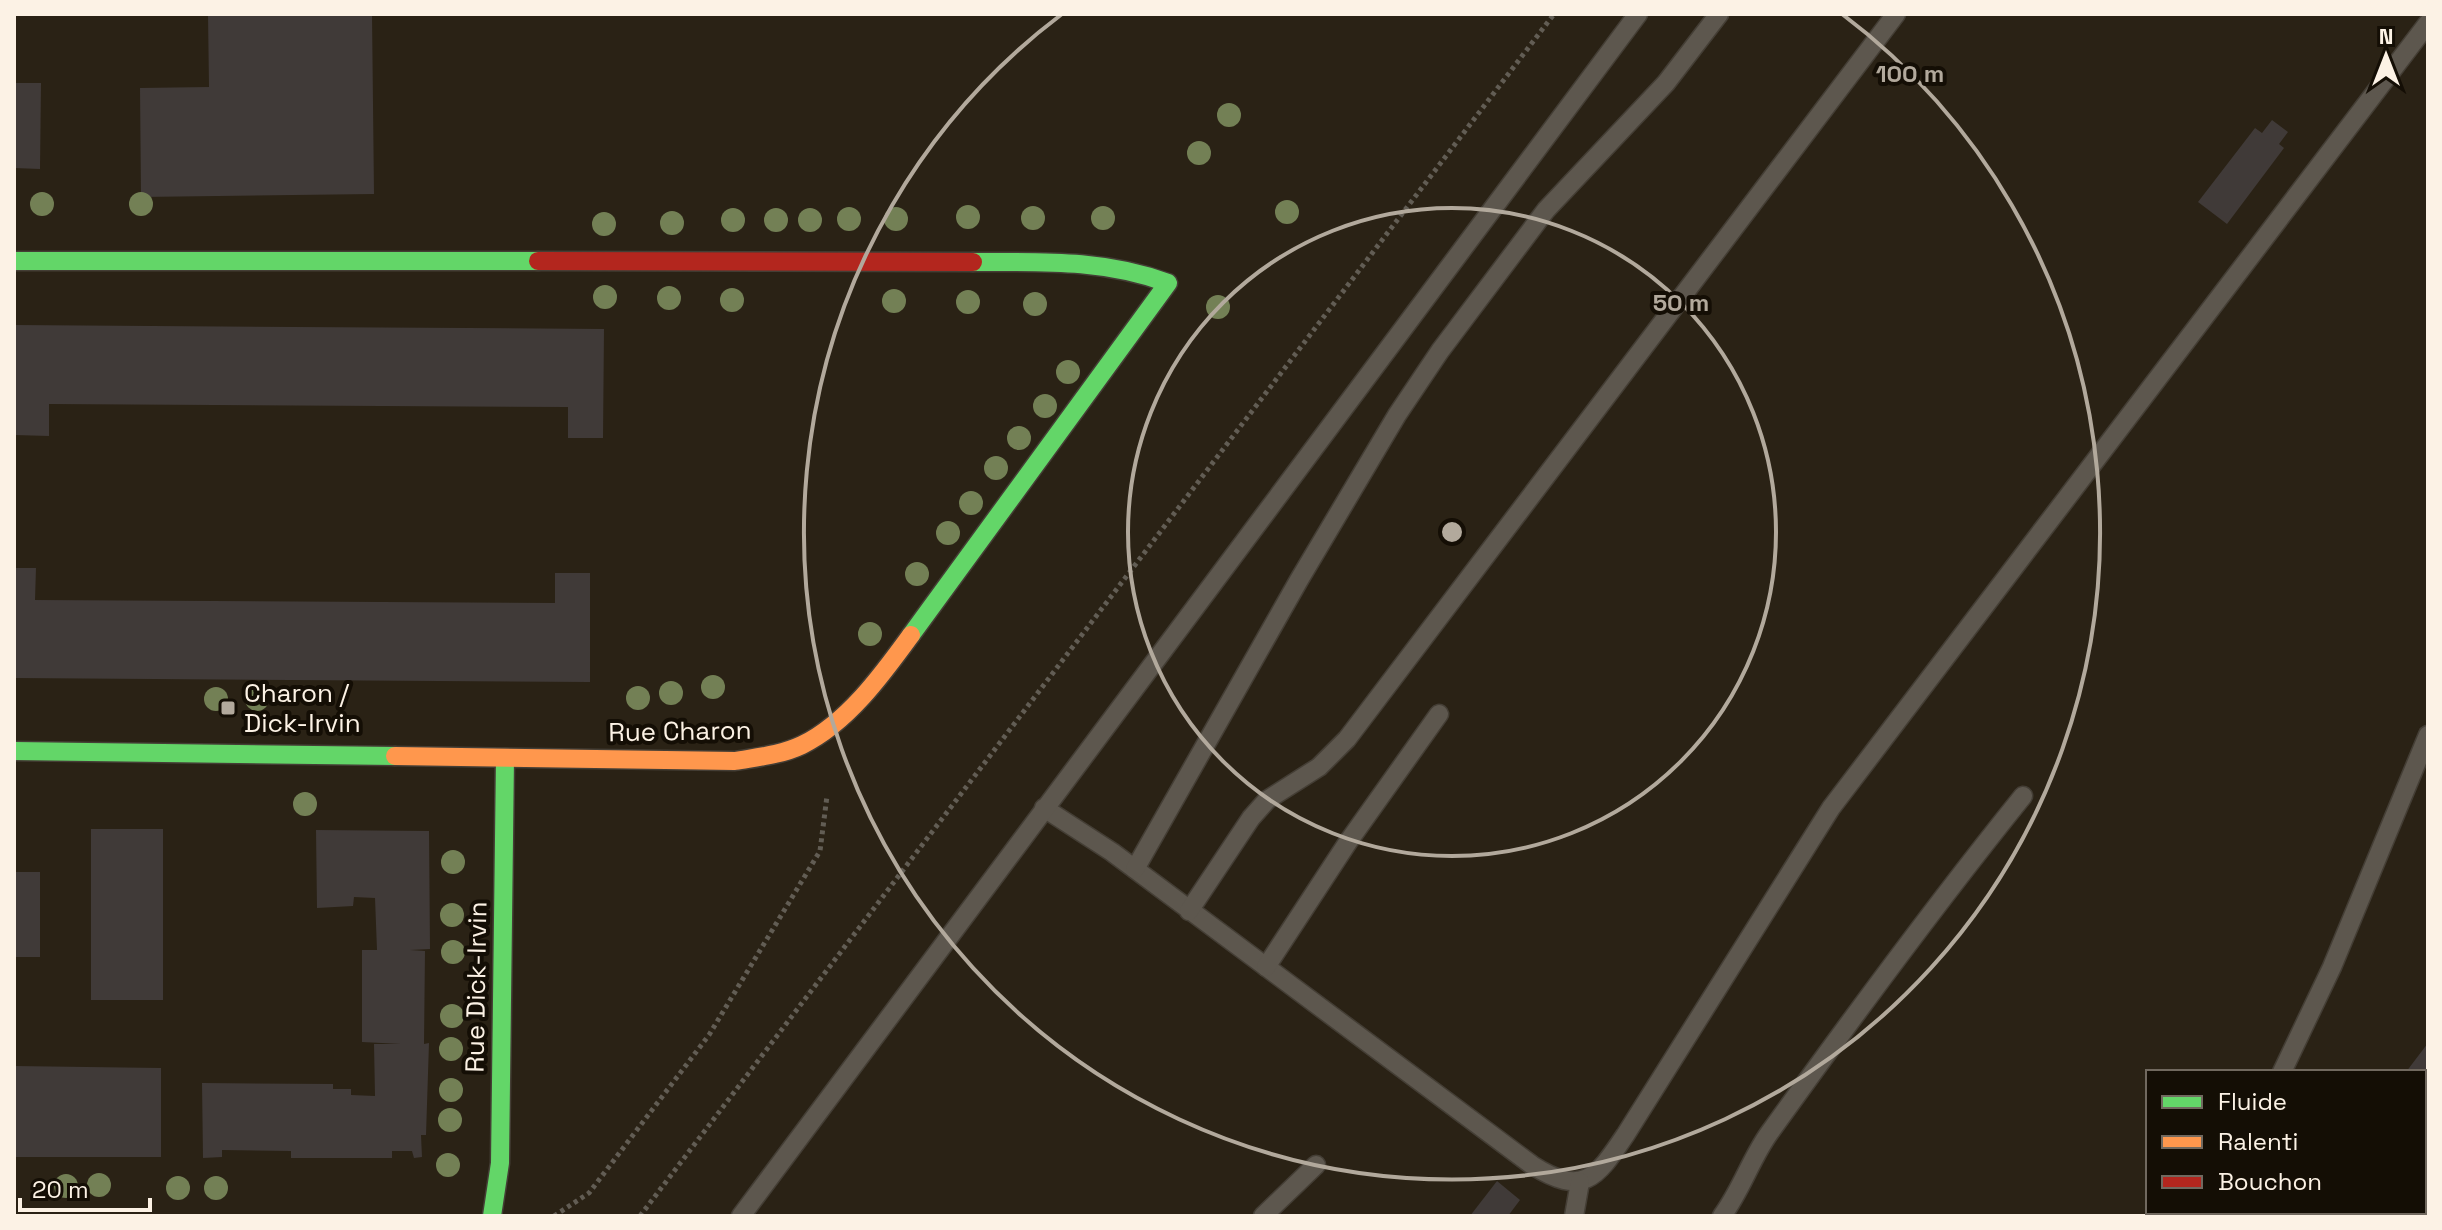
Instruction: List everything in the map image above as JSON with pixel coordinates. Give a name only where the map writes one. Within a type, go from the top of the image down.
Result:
[{"type":"street","name":"Rue Charon","points":[[14,261],[1074,262],[1131,269],[1168,283],[893,660],[849,708],[815,739],[785,752],[735,761],[14,751]]},
{"type":"street","name":"Rue Dick-Irvin","points":[[492,1216],[500,1163],[505,758]]},
{"type":"lane","points":[[741,1216],[1638,14]]},
{"type":"lane","points":[[1135,869],[1299,580],[1397,415],[1440,351],[1546,210],[1666,83],[1719,14]]},
{"type":"lane","points":[[1189,911],[1267,800],[1319,767],[1347,739],[1896,14]]},
{"type":"lane","points":[[1044,808],[1135,869],[1532,1165],[1552,1176],[1580,1182],[1594,1176],[1610,1158],[1798,855],[1861,767],[2428,23]]},
{"type":"lane","points":[[1266,967],[1348,842],[1439,714]]},
{"type":"lane","points":[[2283,1070],[2423,762],[2428,735]]},
{"type":"lane","points":[[1722,1216],[1741,1191],[1768,1135],[1939,900],[2023,796]]},
{"type":"lane","points":[[1263,1216],[1316,1165]]},
{"type":"lane","points":[[1574,1216],[1580,1182]]},
{"type":"path","points":[[640,1216],[1554,14]]},
{"type":"path","points":[[554,1216],[589,1193],[709,1035],[820,851],[827,796]]},
{"type":"building","points":[[208,14],[372,14],[374,194],[141,197],[140,88],[209,87]]},
{"type":"building","points":[[14,83],[41,83],[40,169],[14,168]]},
{"type":"building","points":[[2272,120],[2288,132],[2279,144],[2284,148],[2227,224],[2198,202],[2255,128],[2262,133]]},
{"type":"building","points":[[14,325],[604,329],[603,438],[568,438],[568,407],[49,404],[49,436],[14,435]]},
{"type":"building","points":[[14,568],[36,568],[35,600],[555,603],[555,573],[590,573],[590,682],[14,678]]},
{"type":"building","points":[[91,829],[163,829],[163,1000],[91,1000]]},
{"type":"building","points":[[316,830],[429,831],[430,949],[410,950],[425,951],[424,1044],[429,1043],[426,1135],[421,1135],[422,1157],[414,1158],[412,1151],[392,1151],[392,1158],[291,1158],[291,1151],[222,1150],[222,1157],[203,1158],[202,1083],[333,1084],[333,1089],[351,1089],[351,1095],[375,1096],[374,1044],[401,1044],[362,1042],[362,950],[377,950],[375,898],[354,897],[353,906],[317,908]]},
{"type":"building","points":[[14,872],[40,872],[40,957],[14,957]]},
{"type":"building","points":[[2428,1043],[2428,1216],[2297,1216],[2426,1214],[2426,1070],[2408,1070]]},
{"type":"building","points":[[14,1066],[161,1068],[161,1157],[14,1157]]},
{"type":"building","points":[[1497,1181],[1520,1200],[1508,1216],[1470,1216]]},
{"type":"traffic: fast","points":[[14,261],[538,261]]},
{"type":"traffic: fast","points":[[911,635],[1168,283],[1096,266],[1047,262],[973,262]]},
{"type":"traffic: fast","points":[[14,751],[395,756]]},
{"type":"traffic: fast","points":[[492,1216],[500,1163],[505,758]]},
{"type":"traffic: slow","points":[[395,756],[735,761],[778,753],[818,736],[849,711],[876,682],[911,635]]},
{"type":"traffic: jam","points":[[538,261],[973,262]]},
{"type":"place","name":"Charon / Dick-Irvin","points":[[228,708]]}]
